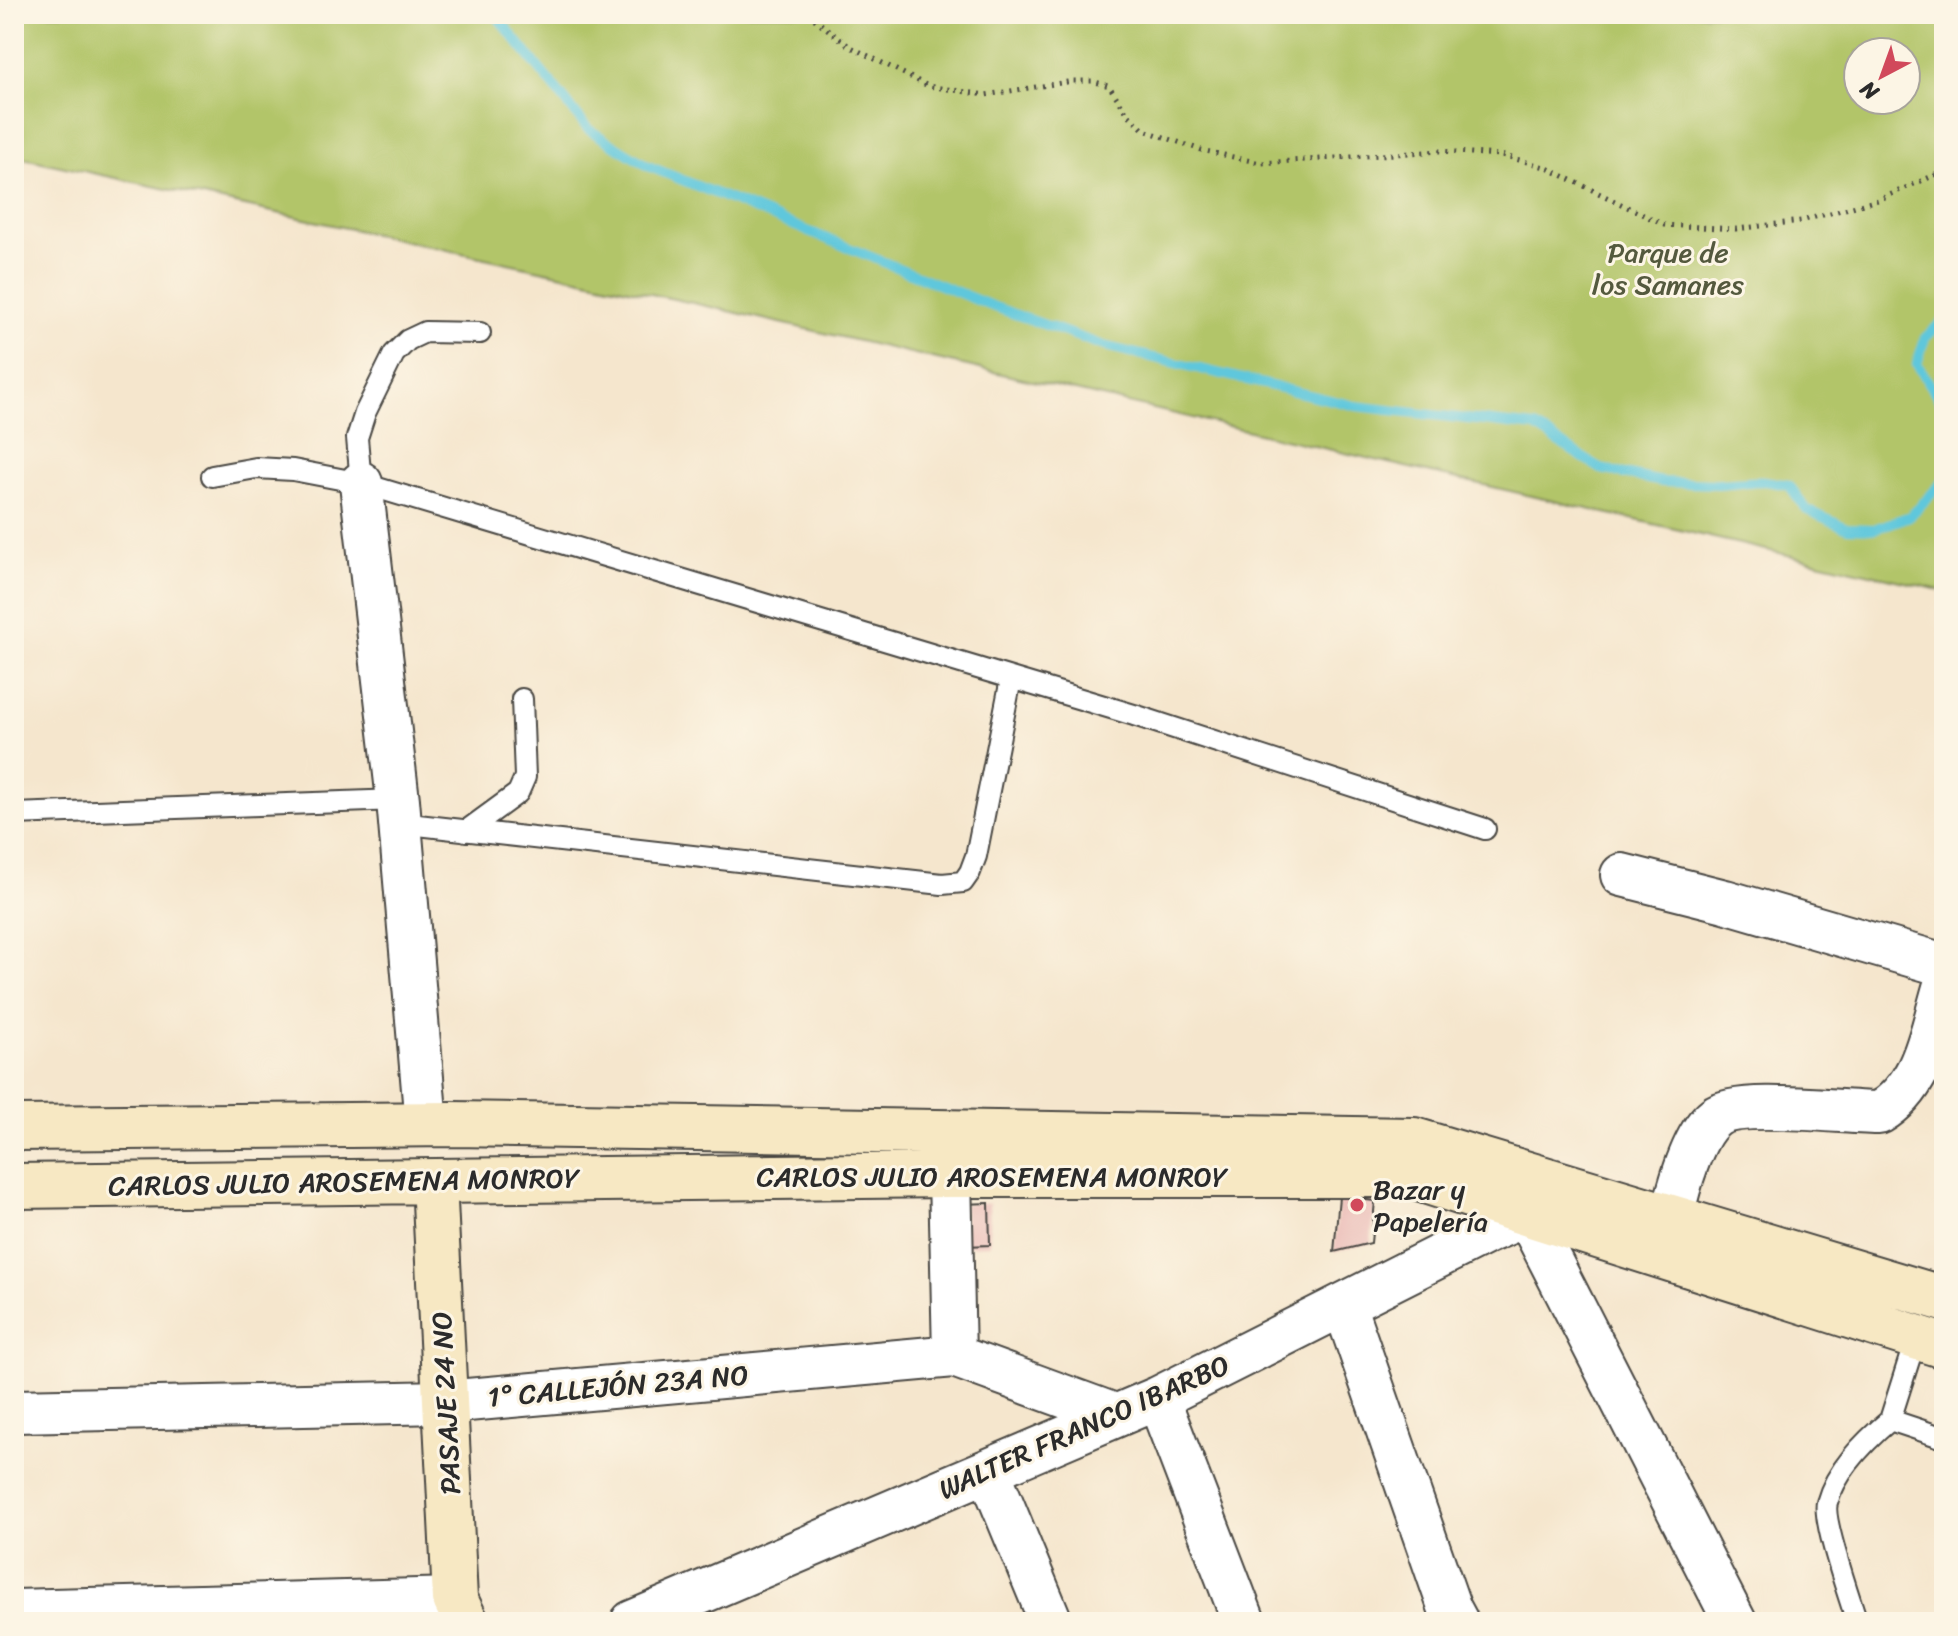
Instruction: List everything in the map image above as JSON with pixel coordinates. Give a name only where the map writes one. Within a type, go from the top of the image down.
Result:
[{"type":"main road","name":"CARLOS JULIO AROSEMENA MONROY","points":[[14,1128],[439,1124],[1414,1140],[1532,1196],[1930,1342]]},
{"type":"main road","name":"PASAJE 24 NO","points":[[439,1124],[446,1182],[445,1402],[461,1610]]},
{"type":"main road","name":"CARLOS JULIO AROSEMENA MONROY","points":[[14,1186],[950,1175],[1406,1175],[1672,1217],[1944,1299]]},
{"type":"street","points":[[361,483],[439,1124]]},
{"type":"street","points":[[1622,875],[1725,901],[1944,965]]},
{"type":"street","points":[[1672,1217],[1681,1177],[1706,1125],[1718,1115],[1734,1110],[1784,1109],[1879,1113],[1891,1106],[1908,1089],[1920,1070],[1944,988]]},
{"type":"street","points":[[950,1175],[954,1356]]},
{"type":"street","points":[[1532,1196],[1735,1622]]},
{"type":"street","name":"WALTER FRANCO IBARBO","points":[[632,1622],[1158,1398],[1487,1232],[1532,1196]]},
{"type":"street","points":[[1344,1305],[1443,1618]]},
{"type":"street","name":"1° CALLEJÓN 23A NO","points":[[14,1411],[445,1402],[954,1356],[1115,1415]]},
{"type":"street","points":[[1158,1398],[1244,1622]]},
{"type":"street","points":[[989,1472],[1051,1622]]},
{"type":"street","points":[[14,1611],[461,1610]]},
{"type":"lane","points":[[361,483],[357,438],[365,413],[394,354],[408,340],[425,332],[480,333]]},
{"type":"lane","points":[[212,476],[256,468],[293,470],[361,483],[1134,715],[1485,829]]},
{"type":"lane","points":[[14,814],[399,812],[466,831],[942,884],[963,882],[976,856],[1011,679]]},
{"type":"lane","points":[[466,831],[518,793],[525,777],[522,699]]},
{"type":"lane","points":[[1857,1622],[1839,1565],[1826,1505],[1847,1463],[1890,1420],[1930,1342]]},
{"type":"lane","points":[[1890,1420],[1944,1438]]},
{"type":"path","points":[[808,14],[849,46],[928,86],[985,95],[1073,81],[1092,81],[1109,86],[1128,114],[1144,130],[1201,150],[1261,163],[1440,151],[1501,155],[1545,167],[1664,225],[1736,229],[1801,221],[1878,200],[1944,171]]},
{"type":"green space","name":"Parque de los Samanes","points":[[14,14],[1944,14],[1944,591],[711,307],[14,156]]},
{"type":"building","points":[[1339,1197],[1375,1201],[1371,1243],[1334,1252]]},
{"type":"building","points":[[989,1203],[990,1245],[966,1246],[964,1204]]},
{"type":"waterway","points":[[495,14],[588,129],[648,166],[989,305],[1104,346],[1356,406],[1535,427],[1601,469],[1662,482],[1718,484],[1765,481],[1789,485],[1807,510],[1847,528],[1874,529],[1910,516],[1944,481]]},
{"type":"waterway","points":[[1944,320],[1925,338],[1917,364],[1944,407]]},
{"type":"place","name":"Bazar y Papelería","points":[[1357,1205]]}]
